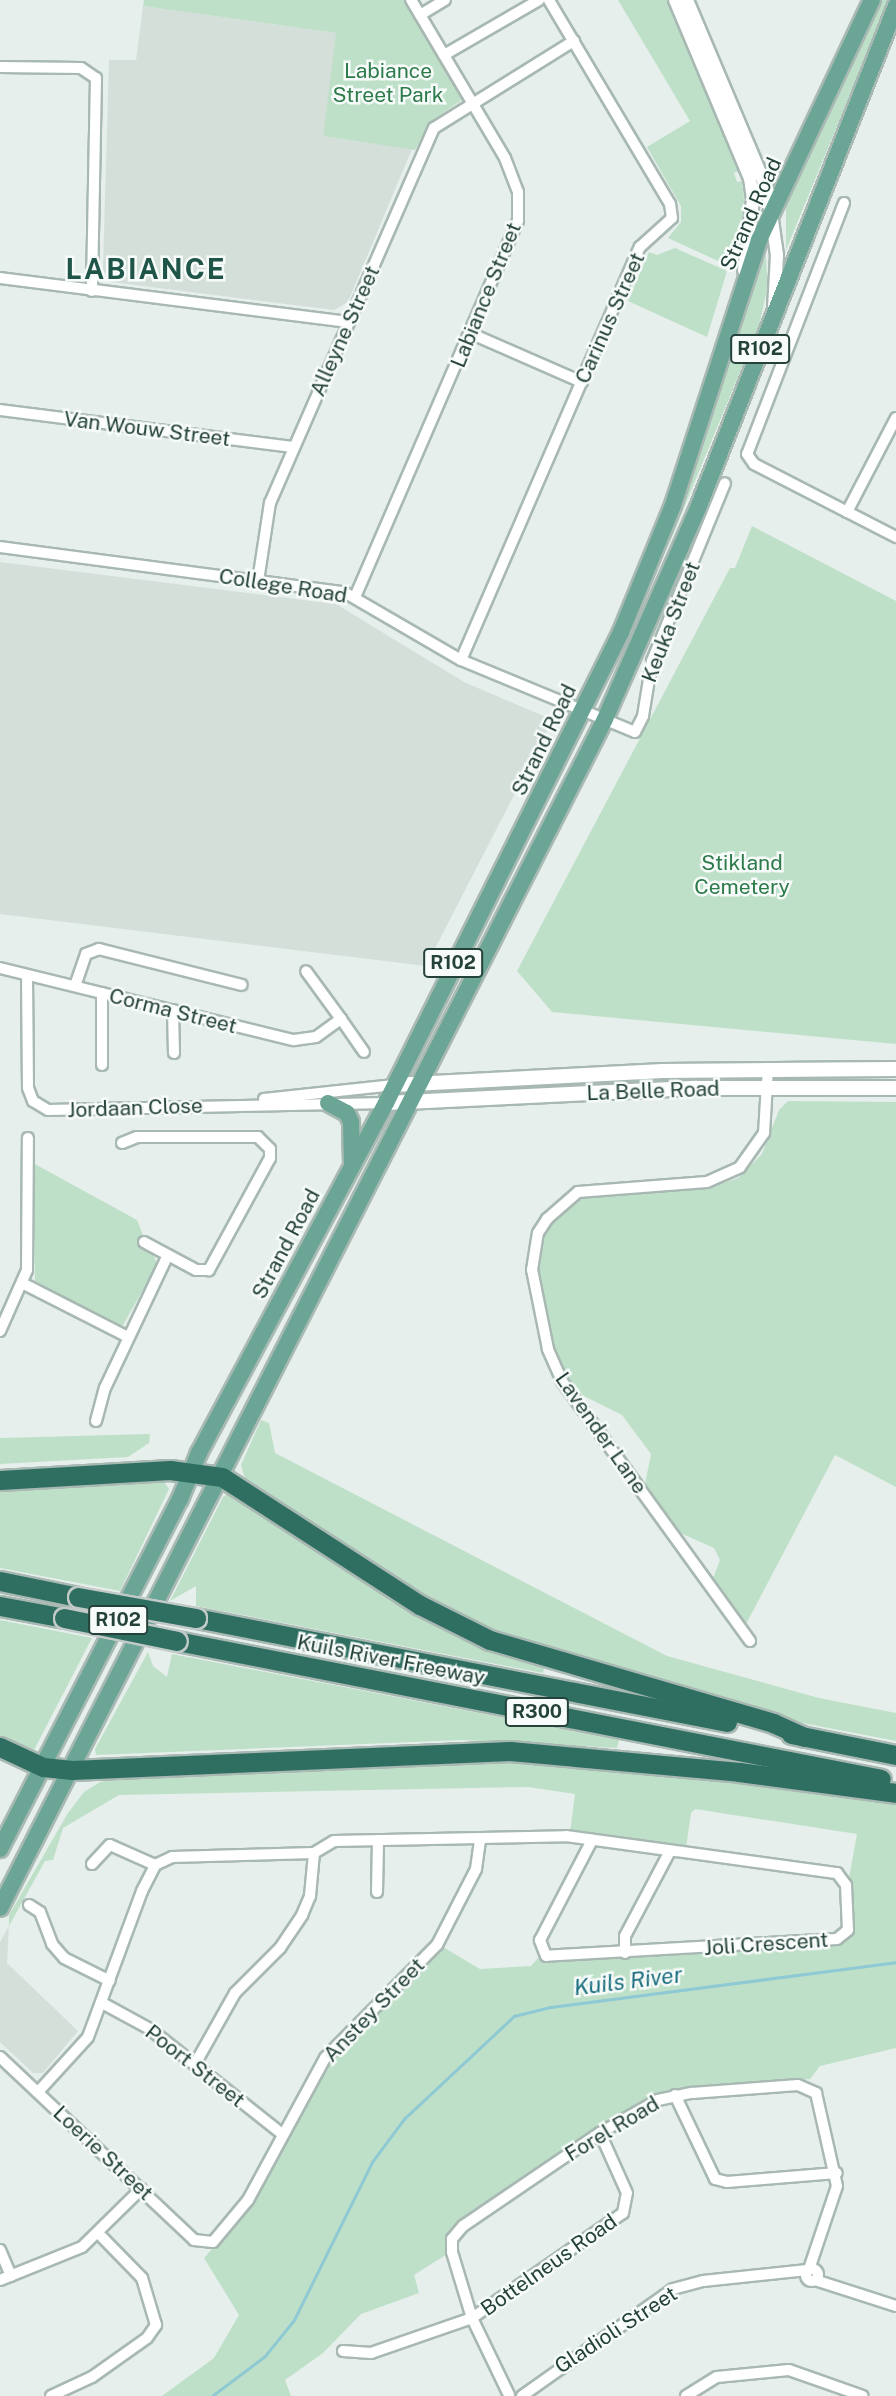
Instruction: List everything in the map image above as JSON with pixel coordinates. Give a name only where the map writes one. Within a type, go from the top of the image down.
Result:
[{"type":"highway","points":[[0,1480],[191,1471],[222,1477],[420,1605],[490,1640],[773,1723],[804,1737]]},
{"type":"highway","name":"Kuils River Freeway","points":[[0,1581],[896,1755]]},
{"type":"highway","name":"Kuils River Freeway","points":[[0,1606],[896,1782]]},
{"type":"highway","points":[[0,1747],[43,1768],[72,1770],[510,1751],[739,1772],[896,1793]]},
{"type":"main road","name":"Strand Road","points":[[191,1471],[386,1103],[583,710],[673,506],[742,285],[772,211],[872,0]]},
{"type":"main road","name":"Strand Road","points":[[222,1477],[605,719],[679,556],[896,6]]},
{"type":"main road","name":"La Belle Road","points":[[394,1085],[768,1068],[896,1069]]},
{"type":"main road","name":"La Belle Road","points":[[386,1103],[768,1087],[896,1088]]},
{"type":"main road","points":[[328,1103],[346,1113],[351,1122],[352,1166]]},
{"type":"main road","name":"R102","points":[[0,1849],[191,1471]]},
{"type":"main road","name":"R102","points":[[0,1908],[222,1477]]},
{"type":"street","name":"Labiance Street","points":[[355,597],[515,234],[519,206],[510,170],[411,0]]},
{"type":"street","points":[[420,15],[445,0]]},
{"type":"street","points":[[444,55],[539,0]]},
{"type":"street","name":"Carinus Street","points":[[461,660],[640,247],[668,227],[673,214],[550,0]]},
{"type":"street","points":[[675,0],[750,178],[751,218],[742,285]]},
{"type":"street","points":[[687,0],[772,211],[777,256],[774,314]]},
{"type":"street","name":"Alleyne Street","points":[[258,581],[267,513],[433,128],[471,101],[574,41]]},
{"type":"street","points":[[0,67],[81,68],[96,78],[92,291]]},
{"type":"street","points":[[844,203],[747,454],[754,464],[896,537]]},
{"type":"street","points":[[0,278],[349,321]]},
{"type":"street","points":[[471,334],[582,382]]},
{"type":"street","name":"Van Wouw Street","points":[[0,410],[294,447]]},
{"type":"street","points":[[847,512],[896,418]]},
{"type":"street","name":"Keuka Street","points":[[605,719],[635,732],[652,660],[725,483]]},
{"type":"street","name":"College Road","points":[[0,547],[258,581],[355,597],[461,660],[605,719]]},
{"type":"street","points":[[75,986],[86,954],[99,949],[242,985]]},
{"type":"street","name":"Corma Street","points":[[0,968],[294,1040],[311,1038],[341,1019]]},
{"type":"street","points":[[306,971],[364,1052]]},
{"type":"street","name":"Jordaan Close","points":[[27,975],[28,1088],[41,1107],[69,1111],[240,1104],[386,1103]]},
{"type":"street","points":[[102,993],[102,1065]]},
{"type":"street","points":[[173,1010],[174,1053]]},
{"type":"street","name":"Lavender Lane","points":[[750,1641],[562,1381],[548,1349],[533,1270],[543,1226],[558,1206],[578,1192],[706,1182],[740,1167],[764,1133],[768,1068]]},
{"type":"street","name":"Jordaan Close","points":[[240,1104],[322,1090],[394,1085]]},
{"type":"street","points":[[122,1143],[137,1138],[258,1137],[269,1146],[270,1158],[211,1268],[196,1270],[144,1242]]},
{"type":"street","points":[[0,1331],[24,1284],[28,1138]]},
{"type":"street","points":[[96,1421],[128,1337],[168,1255]]},
{"type":"street","points":[[24,1284],[128,1337]]},
{"type":"street","points":[[104,1832],[110,1845],[155,1865],[179,1856],[313,1853],[310,1896],[302,1915],[280,1948],[235,1993],[195,2064]]},
{"type":"street","name":"Joli Crescent","points":[[313,1853],[334,1840],[480,1840],[547,1834],[592,1840],[670,1851],[837,1873],[846,1885],[847,1933],[837,1939],[551,1958],[539,1948],[592,1840]]},
{"type":"street","points":[[377,1892],[378,1840]]},
{"type":"street","name":"Anstey Street","points":[[209,2244],[247,2200],[326,2057],[437,1945],[476,1869],[480,1840]]},
{"type":"street","points":[[92,1864],[110,1845]]},
{"type":"street","points":[[625,1953],[625,1936],[670,1851]]},
{"type":"street","points":[[38,2092],[85,2043],[104,2004],[110,1981],[155,1865]]},
{"type":"street","points":[[29,1905],[40,1912],[52,1944],[64,1958],[110,1981]]},
{"type":"street","name":"Poort Street","points":[[104,2004],[150,2029],[282,2134]]},
{"type":"street","name":"Loerie Street","points":[[0,2057],[194,2240],[209,2244]]},
{"type":"street","name":"Forel Road","points":[[508,2396],[472,2318],[452,2252],[455,2234],[600,2133],[675,2095],[810,2087],[818,2097],[837,2173],[836,2196],[812,2273]]},
{"type":"street","points":[[675,2095],[708,2170],[721,2182],[837,2173]]},
{"type":"street","name":"Bottelneus Road","points":[[343,2351],[371,2353],[472,2318],[623,2213],[627,2193],[600,2133]]},
{"type":"street","points":[[0,2250],[5,2278],[82,2247],[99,2234],[141,2189]]},
{"type":"street","points":[[51,2396],[92,2377],[147,2338],[156,2325],[142,2278],[99,2234]]},
{"type":"street","name":"Gladioli Street","points":[[508,2396],[534,2384],[673,2289],[703,2281],[812,2273],[896,2306]]},
{"type":"street","points":[[686,2396],[717,2377],[789,2371],[863,2396]]},
{"type":"street","name":"Gladioli Street","points":[[522,2396],[534,2384]]},
{"type":"shaded area","points":[[143,6],[337,33],[323,136],[412,149],[348,302],[334,310],[111,282],[103,269],[109,60],[136,60]]},
{"type":"shaded area","points":[[0,562],[336,604],[464,682],[546,717],[549,727],[426,966],[0,914]]},
{"type":"shaded area","points":[[9,1926],[7,1963],[78,2031],[43,2073],[33,2073],[0,2042],[0,1942]]},
{"type":"green space","name":"Labiance Street Park","points":[[144,0],[405,0],[462,100],[431,121],[415,150],[323,136],[336,33],[143,6]]},
{"type":"green space","points":[[618,0],[670,0],[744,169],[734,173],[737,182],[742,181],[745,208],[729,266],[668,238],[681,222],[681,206],[647,147],[690,121]]},
{"type":"green space","points":[[881,0],[889,0],[786,250],[786,201]]},
{"type":"green space","points":[[765,247],[768,285],[759,326],[667,549]]},
{"type":"green space","points":[[675,248],[727,271],[707,337],[628,301],[649,252],[657,255]]},
{"type":"green space","name":"Stikland Cemetery","points":[[752,526],[896,601],[896,1044],[552,1012],[517,971],[730,568],[735,568]]},
{"type":"green space","points":[[788,1101],[896,1102],[896,1487],[835,1455],[745,1626],[712,1581],[720,1560],[714,1548],[676,1531],[645,1484],[651,1454],[622,1415],[574,1391],[567,1381],[548,1335],[538,1266],[547,1227],[584,1196],[712,1187],[738,1178],[762,1154],[779,1110]]},
{"type":"green space","points":[[33,1163],[137,1220],[143,1235],[138,1244],[153,1253],[157,1265],[123,1325],[114,1326],[35,1281]]},
{"type":"green space","points":[[261,1420],[269,1423],[275,1453],[667,1656],[819,1698],[896,1713],[896,1741],[797,1722],[516,1644],[398,1584],[246,1483],[241,1465]]},
{"type":"green space","points":[[150,1434],[149,1443],[128,1457],[0,1464],[0,1438]]},
{"type":"green space","points":[[164,1482],[169,1489],[120,1591],[0,1568],[0,1492]]},
{"type":"green space","points":[[230,1492],[398,1602],[480,1644],[544,1668],[543,1673],[196,1606],[196,1586],[170,1601],[223,1497]]},
{"type":"green space","points":[[0,1620],[92,1638],[34,1750],[0,1738]]},
{"type":"green space","points":[[148,1652],[153,1666],[167,1677],[172,1654],[619,1740],[617,1748],[462,1740],[96,1755],[95,1749]]},
{"type":"green space","points":[[502,1760],[721,1778],[896,1800],[896,2048],[820,2066],[810,2079],[661,2093],[595,2129],[454,2228],[448,2237],[447,2254],[414,2275],[419,2293],[361,2314],[323,2353],[285,2380],[291,2396],[162,2396],[214,2358],[239,2315],[204,2258],[252,2204],[331,2061],[443,1947],[480,1969],[531,1966],[539,1957],[552,1962],[837,1944],[853,1932],[849,1878],[857,1834],[695,1809],[691,1813],[686,1848],[570,1833],[575,1794],[528,1787],[119,1795],[63,1828],[53,1860],[45,1861],[9,1926],[9,1915],[68,1813],[84,1792],[100,1782],[119,1778]]},
{"type":"waterway","name":"Kuils River","points":[[212,2396],[265,2356],[294,2320],[372,2162],[404,2119],[514,2016],[551,2007],[896,1962]]},
{"type":"district","name":"LABIANCE","points":[[146,269]]}]
